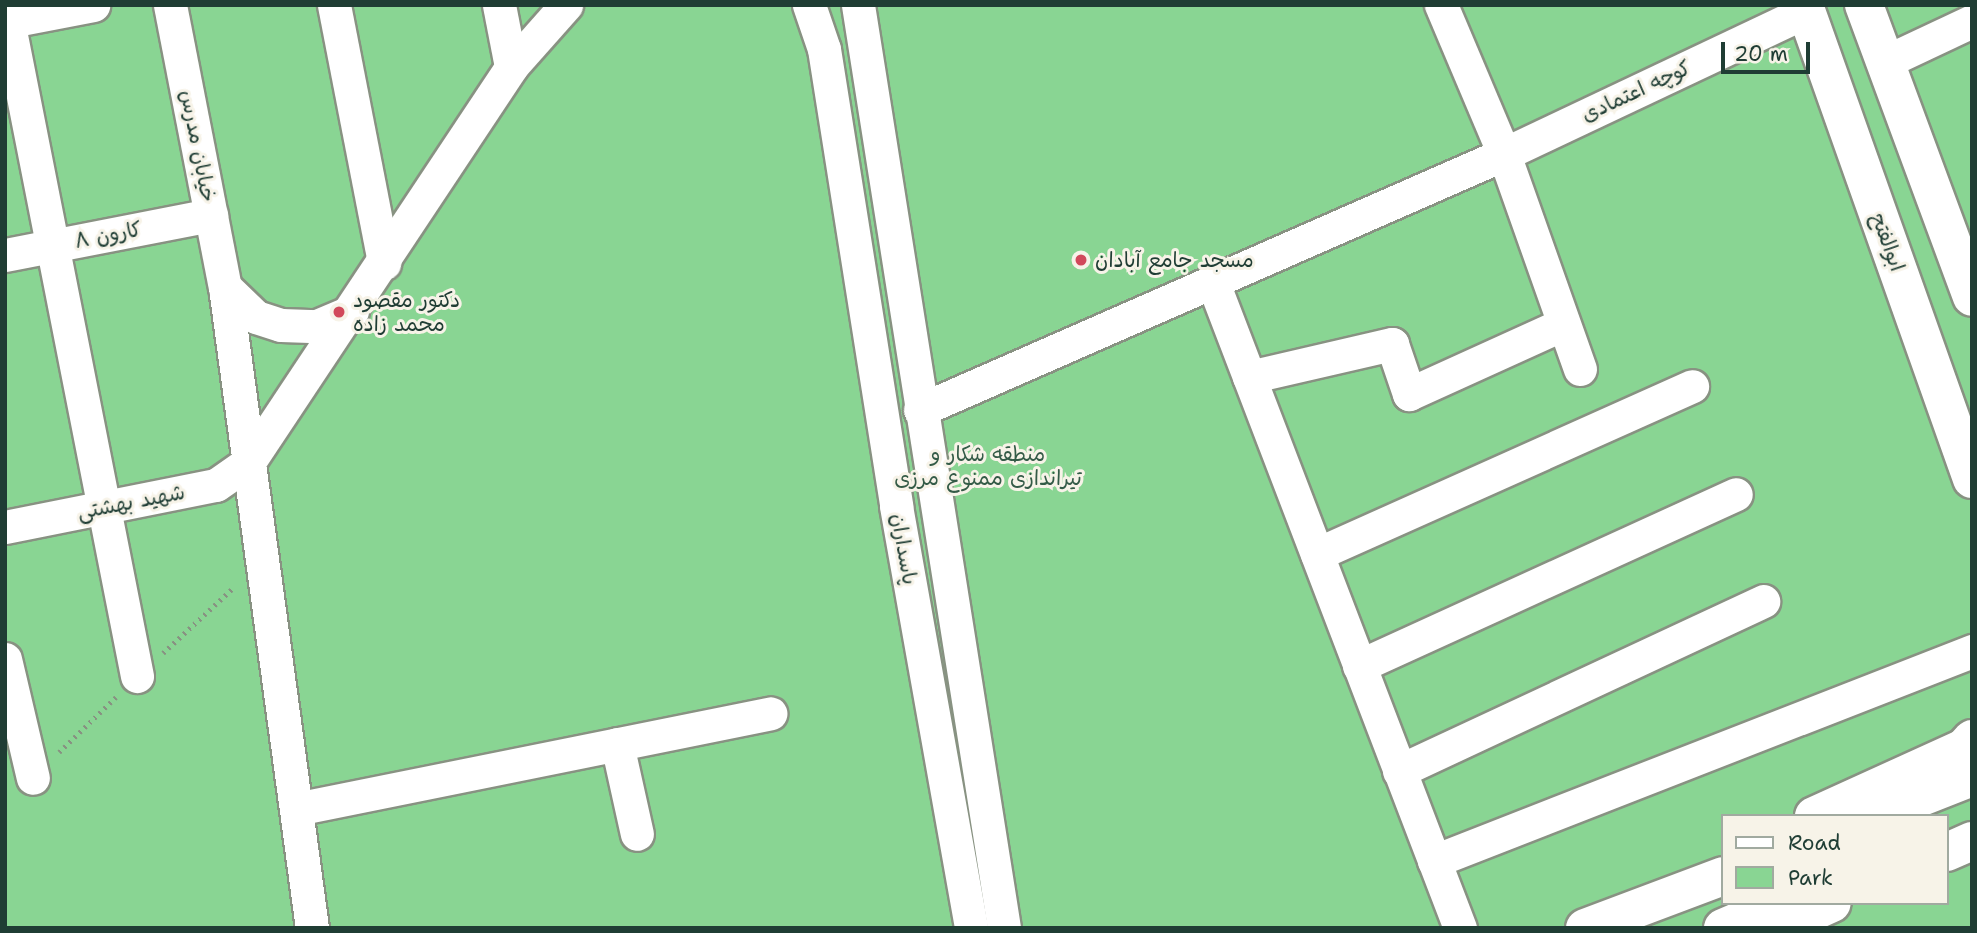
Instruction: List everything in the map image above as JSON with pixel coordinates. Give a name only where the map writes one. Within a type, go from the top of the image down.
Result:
[{"type":"main road","points":[[1864,5],[1969,280]]},
{"type":"main road","name":"ابوالفتح","points":[[1805,8],[1972,479]]},
{"type":"main road","points":[[1878,814],[1927,794],[1970,753]]},
{"type":"main road","points":[[1819,814],[1970,753]]},
{"type":"main road","points":[[1585,928],[1722,876]]},
{"type":"main road","points":[[1723,928],[1776,905]]},
{"type":"main road","points":[[1777,928],[1828,905]]},
{"type":"street","points":[[93,5],[6,17],[137,676]]},
{"type":"street","name":"خیابان مدرس","points":[[170,5],[225,287],[312,928]]},
{"type":"street","points":[[334,5],[384,263]]},
{"type":"street","points":[[499,5],[511,67]]},
{"type":"street","points":[[249,462],[384,263],[511,67],[566,5]]},
{"type":"street","name":"پاسداران","points":[[809,5],[824,49],[896,506],[971,928]]},
{"type":"street","name":"پاسداران","points":[[858,5],[1004,928]]},
{"type":"street","points":[[1441,5],[1504,154],[1561,325],[1580,369]]},
{"type":"street","name":"کوچه اعتمادی","points":[[920,410],[1504,154],[1805,8]]},
{"type":"street","points":[[1885,62],[1972,21]]},
{"type":"street","name":"کارون ۸","points":[[5,255],[211,215]]},
{"type":"street","points":[[1212,281],[1460,928]]},
{"type":"street","points":[[225,287],[256,317],[281,325],[317,326],[352,311]]},
{"type":"street","points":[[1249,377],[1392,344],[1409,394],[1561,325]]},
{"type":"street","points":[[1317,554],[1692,386]]},
{"type":"street","name":"شهید بهشتی","points":[[5,527],[216,485],[249,462]]},
{"type":"street","points":[[1359,666],[1736,494]]},
{"type":"street","points":[[1399,771],[1763,601]]},
{"type":"street","points":[[1434,861],[1972,651]]},
{"type":"street","points":[[5,659],[33,778]]},
{"type":"street","points":[[296,809],[770,713]]},
{"type":"street","points":[[617,744],[637,834]]},
{"type":"green space","name":"منطقه شکار و تیراندازی ممنوع مرزی","points":[[5,5],[1972,5],[1972,928],[5,928]]},
{"type":"place","name":"مسجد جامع آبادان","points":[[1081,260]]},
{"type":"place","name":"دكتور مقصود محمد زاده","points":[[339,312]]}]
